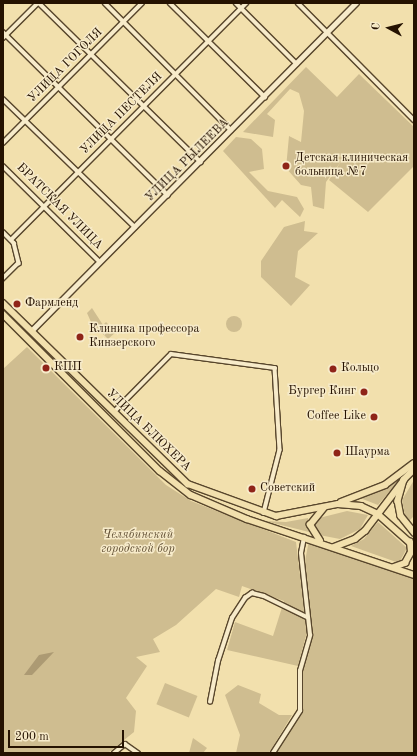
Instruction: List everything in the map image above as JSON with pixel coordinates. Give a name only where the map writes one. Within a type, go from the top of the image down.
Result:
[{"type":"main road","name":"УЛИЦА БЛЮХЕРА","points":[[3,303],[188,484],[264,514],[283,516],[338,504],[361,506],[378,514],[412,544]]},
{"type":"main road","name":"УЛИЦА БЛЮХЕРА","points":[[3,314],[176,486],[207,503],[414,575]]},
{"type":"main road","points":[[25,336],[31,331]]},
{"type":"main road","points":[[338,504],[385,485],[414,463]]},
{"type":"main road","points":[[333,547],[355,539],[378,514],[404,480],[414,470]]},
{"type":"main road","points":[[404,480],[398,508],[414,532]]},
{"type":"main road","points":[[323,543],[310,525],[326,507]]},
{"type":"main road","points":[[392,567],[405,563],[411,552],[412,544]]},
{"type":"street","points":[[3,38],[38,3],[200,162]]},
{"type":"street","points":[[105,3],[232,131]]},
{"type":"street","name":"УЛИЦА ГОГОЛЯ","points":[[3,144],[142,3]]},
{"type":"street","points":[[170,3],[265,97]]},
{"type":"street","points":[[236,3],[297,64]]},
{"type":"street","name":"УЛИЦА ПЕСТЕЛЯ","points":[[11,240],[246,3]]},
{"type":"street","points":[[298,3],[328,31],[414,120]]},
{"type":"street","name":"УЛИЦА РЫЛЕЕВА","points":[[31,331],[232,131],[356,3]]},
{"type":"street","points":[[3,32],[168,195]]},
{"type":"street","points":[[84,49],[96,49]]},
{"type":"street","points":[[3,99],[135,227]]},
{"type":"street","name":"БРАТСКАЯ УЛИЦА","points":[[3,166],[100,262]]},
{"type":"street","points":[[3,232],[11,240],[19,263],[3,279]]},
{"type":"street","points":[[114,412],[171,354],[275,368],[280,450],[264,514]]},
{"type":"street","points":[[273,753],[300,711],[300,671],[310,635],[301,552],[304,537]]},
{"type":"street","points":[[210,702],[218,661],[232,618],[245,598],[252,593],[264,596],[307,617]]},
{"type":"street","points":[[114,753],[125,744],[138,753]]},
{"type":"green space","points":[[306,67],[337,97],[359,74],[414,127],[414,166],[368,212],[329,180],[342,160],[326,182],[324,209],[313,206],[311,187],[301,185],[286,168],[289,136],[301,142],[304,111],[299,93],[290,89],[267,114],[275,120],[273,137],[243,132]]},
{"type":"green space","points":[[236,137],[251,139],[262,149],[264,169],[249,172],[268,191],[297,197],[304,209],[300,217],[282,200],[275,208],[223,151]]},
{"type":"green space","points":[[305,221],[304,231],[318,233],[298,251],[295,277],[310,285],[291,306],[261,277],[261,261],[284,227]]},
{"type":"green space","points":[[92,308],[103,325],[106,322],[116,332],[108,339],[91,322],[87,313]]},
{"type":"green space","points":[[234,316],[241,321],[242,324],[237,331],[234,332],[227,327],[226,324],[231,317]]},
{"type":"green space","name":"Челябинский городской бор","points":[[27,347],[166,485],[191,501],[296,542],[307,632],[298,666],[227,650],[235,622],[273,636],[284,601],[242,586],[239,597],[216,589],[176,625],[153,639],[160,652],[136,657],[147,666],[126,698],[136,711],[134,732],[108,753],[3,753],[3,369]]},
{"type":"green space","points":[[402,477],[378,505],[360,498],[380,491]]},
{"type":"green space","points":[[414,480],[414,516],[409,521],[405,516],[402,500]]},
{"type":"green space","points":[[347,511],[368,515],[360,529],[340,539],[319,535],[314,526],[319,518]]},
{"type":"green space","points":[[308,518],[309,532],[265,521],[286,522]]},
{"type":"green space","points":[[378,522],[407,548],[399,563],[351,546],[364,539]]},
{"type":"green space","points":[[309,540],[414,578],[414,753],[275,753],[301,710],[300,686],[311,635],[303,572]]},
{"type":"green space","points":[[165,683],[197,696],[189,717],[156,704]]},
{"type":"green space","points":[[238,685],[261,694],[259,703],[279,715],[292,715],[269,753],[236,753],[240,735],[225,695]]},
{"type":"green space","points":[[193,738],[207,748],[203,753],[189,753]]},
{"type":"shaded area","points":[[54,652],[32,675],[24,675],[39,655]]},
{"type":"place","name":"Детская клиническая больница №7","points":[[286,166]]},
{"type":"place","name":"Фармленд","points":[[17,304]]},
{"type":"place","name":"Клиника профессора Кинзерского","points":[[80,337]]},
{"type":"place","name":"КПП","points":[[46,368]]},
{"type":"place","name":"Кольцо","points":[[333,369]]},
{"type":"place","name":"Бургер Кинг","points":[[364,392]]},
{"type":"place","name":"Coffee Like","points":[[374,417]]},
{"type":"place","name":"Шаурма","points":[[337,453]]},
{"type":"place","name":"Советский","points":[[252,489]]}]
